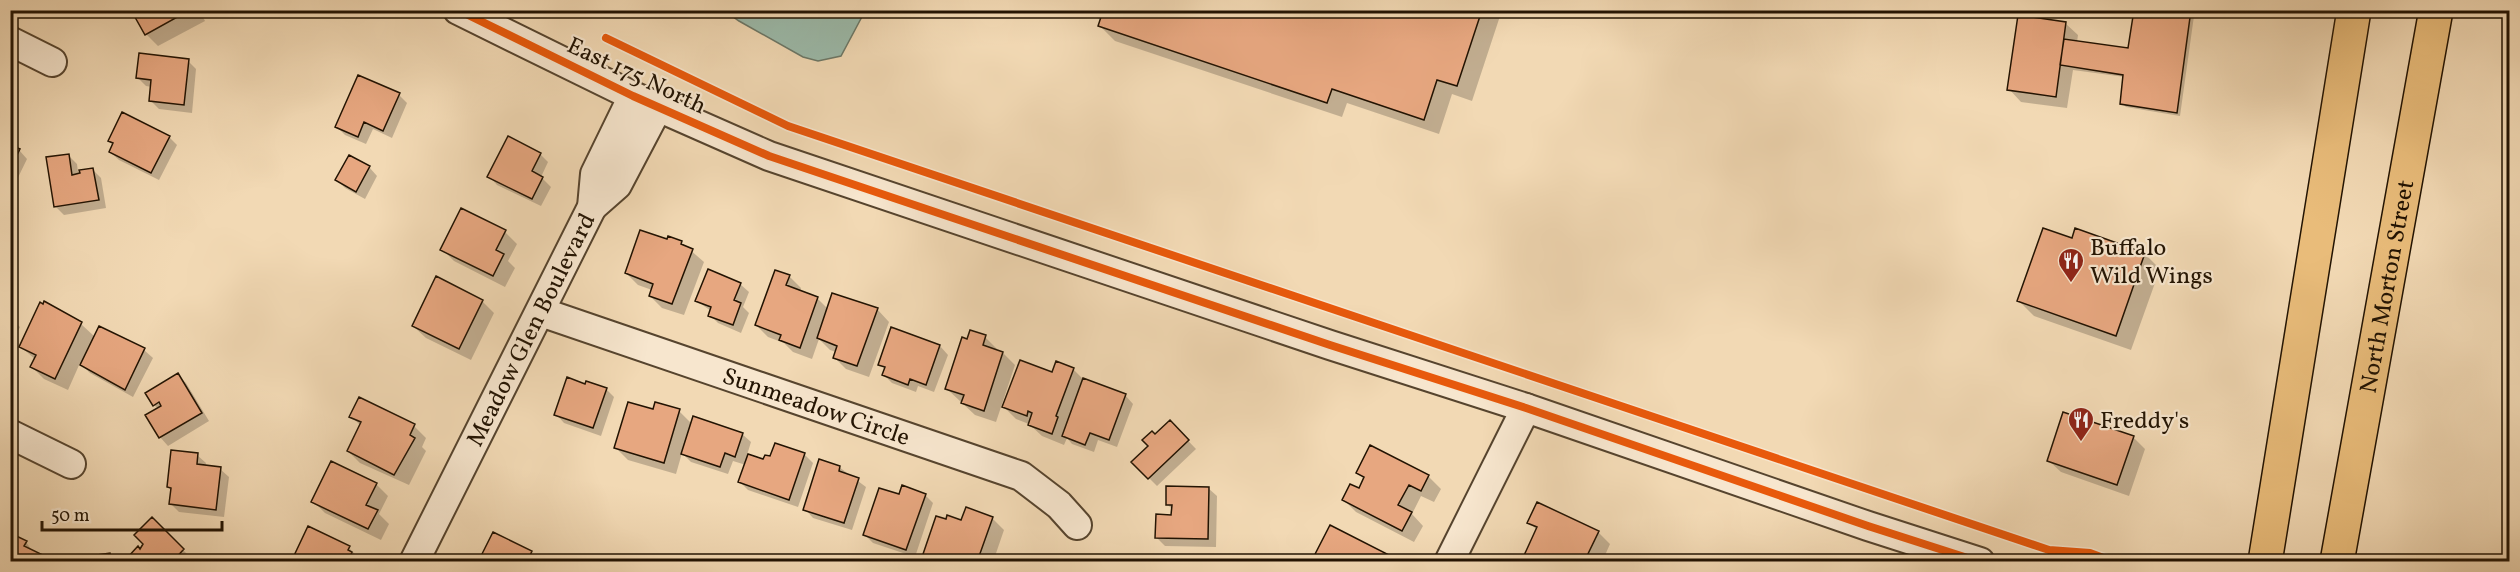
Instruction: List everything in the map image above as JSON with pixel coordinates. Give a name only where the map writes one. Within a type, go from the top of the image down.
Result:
[{"type":"main road","points":[[2265,561],[2354,10]]},
{"type":"main road","name":"North Morton Street","points":[[2337,561],[2436,10]]},
{"type":"street","name":"East 175 North","points":[[458,10],[645,101],[769,156],[1341,349],[1526,408],[1868,526],[1980,561]]},
{"type":"street","points":[[10,41],[52,62]]},
{"type":"street","name":"Meadow Glen Boulevard","points":[[414,561],[592,207],[595,174],[645,101]]},
{"type":"street","name":"Sunmeadow Circle","points":[[541,312],[1021,476],[1059,504],[1077,525]]},
{"type":"street","points":[[1449,561],[1526,408]]},
{"type":"street","points":[[10,434],[70,464]]},
{"type":"shaded area","points":[[725,11],[865,11],[841,56],[818,61],[803,57]]},
{"type":"building","points":[[131,10],[190,10],[145,35]]},
{"type":"building","points":[[1101,10],[1482,10],[1457,86],[1437,80],[1424,120],[1332,89],[1327,103],[1098,26],[1103,11]]},
{"type":"building","points":[[2134,10],[2191,10],[2177,113],[2120,104],[2123,75],[2060,65],[2064,39],[2128,48]]},
{"type":"building","points":[[2018,15],[2066,22],[2056,97],[2007,90]]},
{"type":"building","points":[[139,53],[189,59],[184,105],[149,101],[151,80],[136,78]]},
{"type":"building","points":[[358,75],[400,93],[383,131],[364,122],[358,137],[335,127]]},
{"type":"building","points":[[122,112],[170,136],[151,173],[109,152],[113,143],[108,141]]},
{"type":"building","points":[[508,136],[541,153],[532,171],[543,177],[532,199],[487,177]]},
{"type":"building","points":[[10,145],[20,149],[10,169]]},
{"type":"building","points":[[69,154],[72,175],[80,173],[79,170],[93,168],[99,200],[54,207],[46,157]]},
{"type":"building","points":[[349,155],[370,166],[356,192],[335,180]]},
{"type":"building","points":[[461,208],[506,230],[496,250],[504,254],[493,276],[440,250]]},
{"type":"building","points":[[2043,228],[2072,238],[2075,228],[2145,253],[2116,336],[2017,301]]},
{"type":"building","points":[[640,230],[667,239],[668,236],[682,241],[681,244],[693,249],[672,304],[649,296],[653,284],[625,273]]},
{"type":"building","points":[[708,269],[741,283],[734,300],[741,303],[733,325],[708,316],[711,307],[695,301]]},
{"type":"building","points":[[775,270],[790,275],[786,285],[818,297],[800,348],[779,340],[781,335],[755,325]]},
{"type":"building","points":[[436,276],[483,300],[459,349],[412,326]]},
{"type":"building","points":[[832,293],[878,308],[857,366],[833,358],[837,346],[817,338]]},
{"type":"building","points":[[44,301],[82,322],[55,379],[30,367],[36,355],[19,347],[40,302],[43,304]]},
{"type":"building","points":[[99,326],[145,348],[125,390],[80,365]]},
{"type":"building","points":[[891,327],[940,345],[926,385],[910,379],[908,385],[882,375],[885,367],[878,365]]},
{"type":"building","points":[[970,330],[986,335],[983,345],[1003,352],[984,411],[961,403],[964,395],[945,389],[962,337],[967,339]]},
{"type":"building","points":[[1020,360],[1052,372],[1056,361],[1074,368],[1056,416],[1058,417],[1052,434],[1028,425],[1032,413],[1028,411],[1027,416],[1002,407]]},
{"type":"building","points":[[178,373],[202,413],[159,438],[145,415],[161,406],[159,402],[153,406],[145,393]]},
{"type":"building","points":[[567,377],[585,384],[586,381],[607,388],[593,428],[554,415]]},
{"type":"building","points":[[1083,378],[1126,394],[1109,440],[1090,433],[1085,445],[1062,436]]},
{"type":"building","points":[[359,397],[415,424],[410,435],[415,438],[394,475],[347,451],[361,422],[349,417]]},
{"type":"building","points":[[628,402],[653,409],[655,402],[680,409],[664,463],[614,448]]},
{"type":"building","points":[[2063,412],[2134,436],[2117,485],[2047,461]]},
{"type":"building","points":[[693,416],[743,433],[735,457],[725,453],[720,467],[681,454]]},
{"type":"building","points":[[1170,420],[1189,440],[1148,479],[1131,462],[1148,446],[1142,440],[1152,431],[1155,434]]},
{"type":"building","points":[[775,443],[805,453],[789,500],[738,482],[748,454],[763,459],[765,455],[770,456]]},
{"type":"building","points":[[1370,445],[1429,475],[1421,491],[1409,485],[1398,505],[1412,512],[1402,531],[1342,500],[1350,484],[1359,488],[1364,477],[1356,473]]},
{"type":"building","points":[[171,450],[198,453],[197,464],[221,467],[216,510],[169,504],[171,488],[167,487]]},
{"type":"building","points":[[819,459],[840,466],[839,471],[859,478],[844,523],[803,510]]},
{"type":"building","points":[[331,461],[377,483],[366,505],[378,510],[368,529],[311,502]]},
{"type":"building","points":[[902,485],[926,494],[906,550],[863,535],[879,488],[899,494]]},
{"type":"building","points":[[1166,486],[1209,487],[1208,539],[1155,538],[1156,514],[1171,515],[1172,505],[1166,505]]},
{"type":"building","points":[[1537,502],[1599,531],[1584,562],[1521,562],[1537,527],[1527,523]]},
{"type":"building","points":[[966,507],[993,517],[977,562],[921,560],[936,516],[946,519],[947,515],[961,520]]},
{"type":"building","points":[[152,517],[184,549],[172,562],[133,562],[128,557],[138,546],[140,549],[143,544],[134,535]]},
{"type":"building","points":[[1330,525],[1389,555],[1385,562],[1311,562]]},
{"type":"building","points":[[308,526],[350,546],[348,550],[352,552],[348,562],[291,562]]},
{"type":"building","points":[[493,532],[532,551],[527,562],[478,562]]},
{"type":"building","points":[[10,533],[27,541],[24,546],[43,555],[40,562],[10,562]]},
{"type":"building","points":[[110,553],[112,562],[62,562],[61,560]]},
{"type":"cycle path","points":[[458,10],[633,96],[769,156],[1980,562]]},
{"type":"cycle path","points":[[606,38],[788,126],[2049,550],[2090,553],[2114,562]]},
{"type":"place","name":"Buffalo Wild Wings","points":[[2071,284]]},
{"type":"place","name":"Freddy's","points":[[2081,443]]}]
